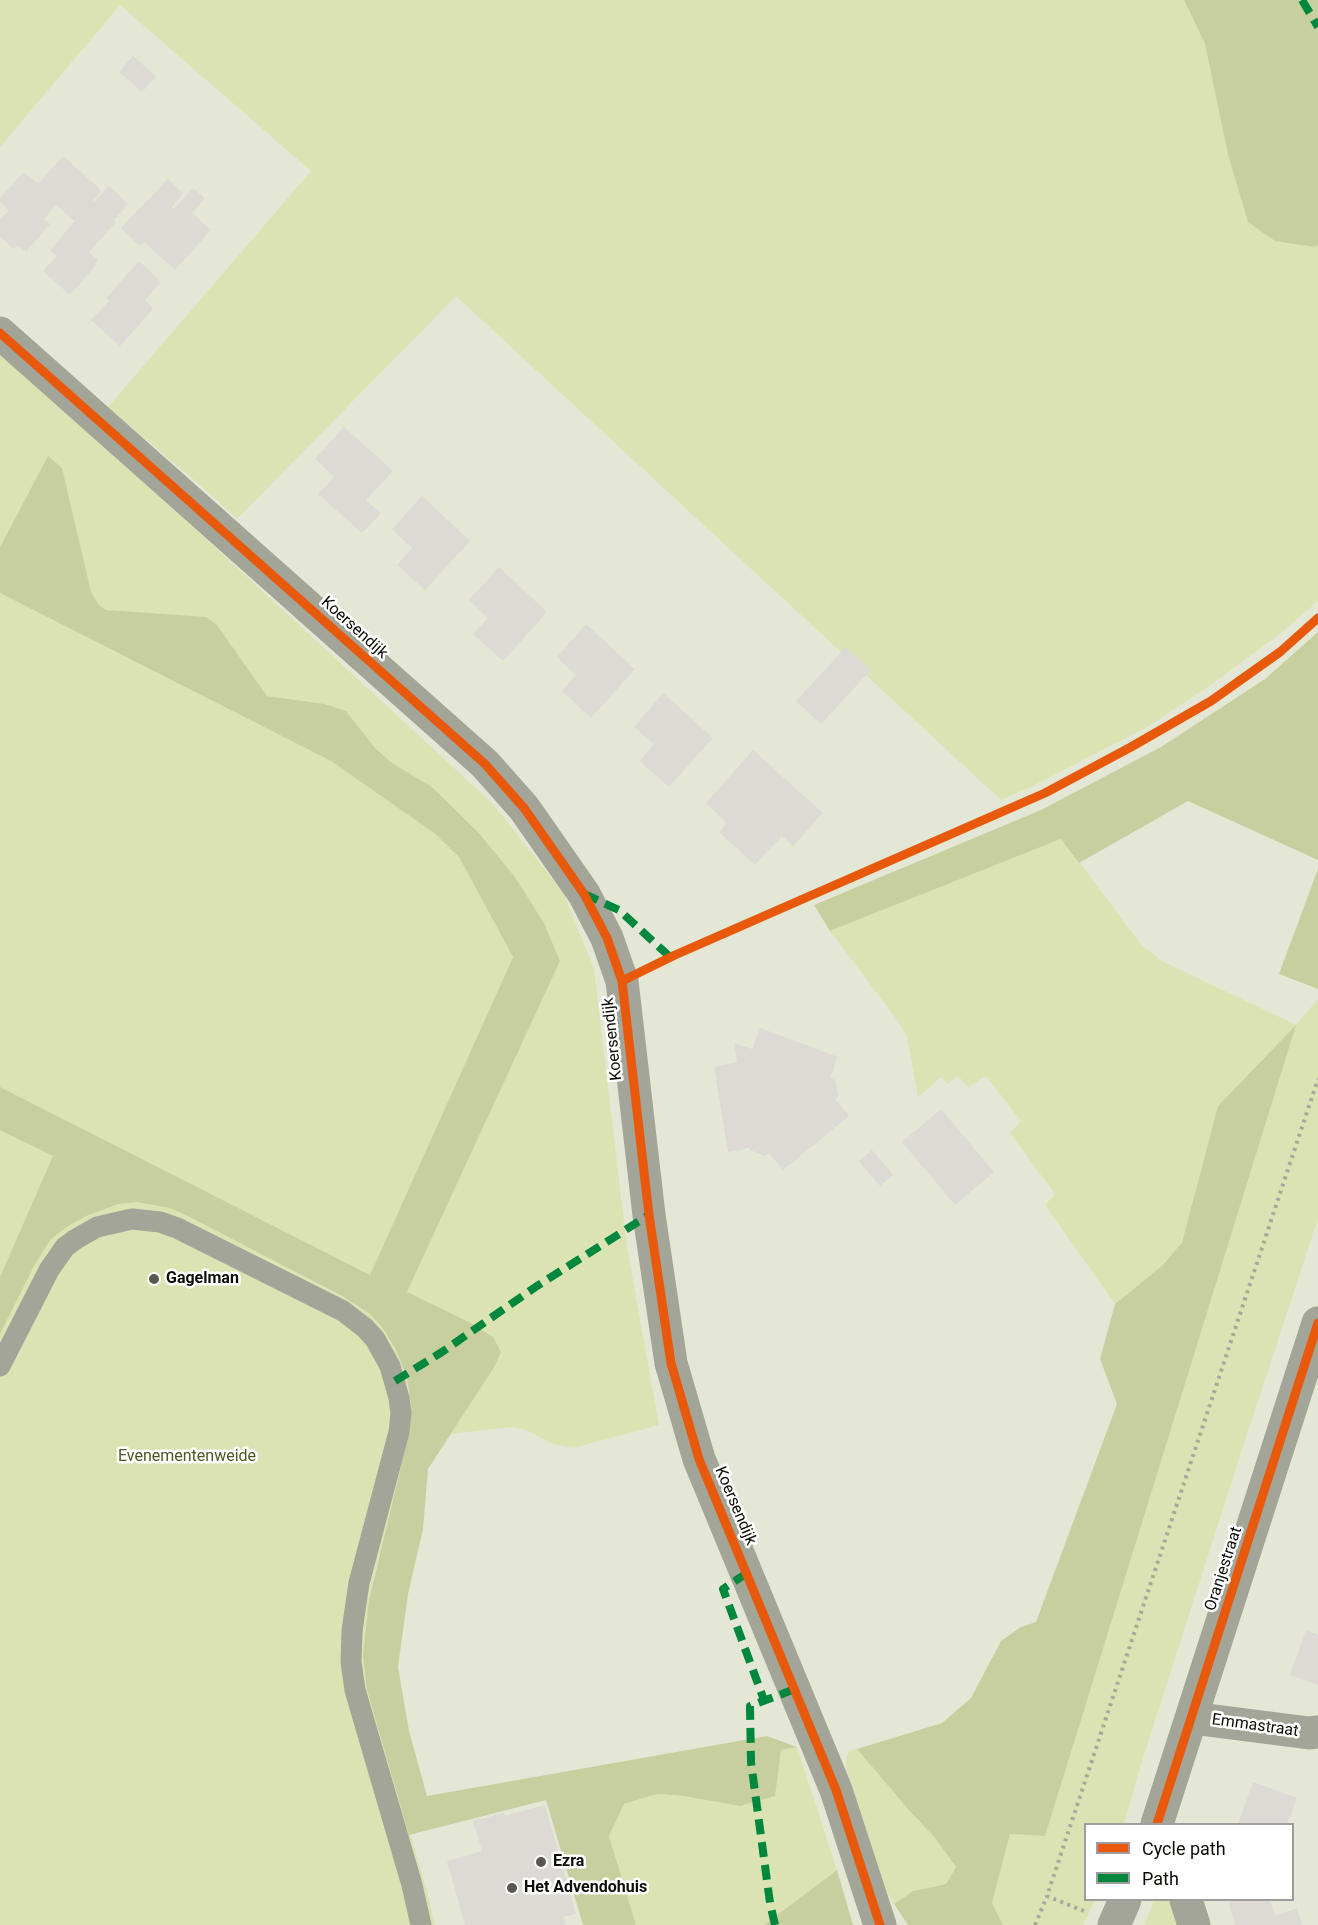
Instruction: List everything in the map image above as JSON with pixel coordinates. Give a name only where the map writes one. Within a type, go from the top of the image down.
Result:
[{"type":"street","name":"Koersendijk","points":[[0,333],[485,764],[524,808],[584,894],[607,938],[622,981],[651,1233],[671,1363],[699,1459],[836,1790],[880,1925]]},
{"type":"street","name":"Oranjestraat","points":[[1156,1823],[1318,1323]]},
{"type":"street","name":"Emmastraat","points":[[1192,1718],[1309,1734],[1318,1732]]},
{"type":"street","points":[[1187,1901],[1194,1925]]},
{"type":"lane","points":[[0,1366],[49,1270],[65,1247],[97,1227],[132,1219],[160,1222],[177,1228],[333,1306],[354,1319],[375,1340],[390,1366],[401,1413],[399,1432],[359,1583],[352,1631],[351,1662],[355,1690],[412,1885],[421,1925]]},
{"type":"path","points":[[1035,1925],[1047,1896],[1318,1079]]},
{"type":"path","points":[[1047,1896],[1118,1916]]},
{"type":"green space","points":[[0,0],[1184,0],[1205,44],[1228,155],[1248,222],[1314,247],[1318,245],[1318,601],[1281,633],[1212,684],[1149,726],[1001,800],[456,296],[237,519],[108,407],[311,171],[120,5],[0,147]]},
{"type":"green space","points":[[1184,0],[1318,0],[1318,245],[1314,247],[1275,241],[1248,222],[1228,155],[1205,44]]},
{"type":"green space","points":[[0,355],[193,527],[493,804],[563,892],[594,969],[627,1247],[659,1425],[573,1448],[553,1444],[526,1430],[512,1427],[451,1434],[495,1366],[500,1351],[469,1322],[407,1292],[560,961],[544,923],[515,877],[478,832],[432,787],[392,763],[375,748],[346,711],[325,704],[267,696],[217,625],[105,610],[99,605],[91,592],[48,457],[0,547]]},
{"type":"green space","points":[[48,456],[62,468],[91,592],[99,605],[106,610],[206,617],[217,625],[267,696],[325,704],[346,711],[375,748],[392,763],[432,787],[478,832],[515,877],[544,923],[560,961],[407,1292],[469,1322],[493,1337],[501,1352],[495,1366],[428,1469],[423,1529],[408,1594],[398,1667],[409,1731],[427,1796],[767,1736],[797,1747],[781,1750],[775,1796],[740,1806],[684,1796],[657,1794],[624,1804],[609,1836],[636,1925],[583,1925],[546,1800],[409,1835],[367,1690],[363,1656],[369,1600],[410,1429],[411,1404],[407,1378],[396,1350],[382,1327],[370,1314],[342,1296],[184,1214],[170,1208],[137,1202],[118,1204],[86,1216],[51,1239],[35,1264],[0,1334],[0,1277],[53,1156],[0,1130],[0,1087],[370,1275],[513,957],[459,857],[434,833],[331,761],[0,593],[0,547]]},
{"type":"green space","name":"Gagelman","points":[[0,593],[331,761],[434,833],[459,857],[513,957],[370,1275],[281,1230],[267,1257],[370,1314],[382,1327],[396,1350],[407,1378],[411,1404],[410,1429],[372,1585],[367,1690],[427,1890],[435,1925],[0,1925]]},
{"type":"green space","points":[[1318,632],[1318,860],[1188,801],[1079,863],[1061,839],[830,931],[814,905],[1041,810],[1161,747],[1265,679]]},
{"type":"green space","points":[[1062,839],[1142,946],[1162,961],[1296,1025],[1318,999],[1318,1219],[1143,1758],[1124,1823],[1084,1823],[1084,1901],[1095,1901],[1083,1925],[1003,1925],[992,1903],[1010,1834],[1044,1836],[1295,1027],[1218,1106],[1182,1241],[1163,1265],[1115,1304],[1045,1205],[1055,1194],[1010,1133],[1021,1121],[986,1076],[968,1087],[958,1076],[948,1084],[941,1077],[918,1097],[907,1037],[898,1021],[830,931]]},
{"type":"green space","points":[[1318,869],[1318,989],[1279,974]]},
{"type":"green space","points":[[1296,1025],[1045,1836],[1010,1834],[992,1903],[1003,1925],[908,1925],[894,1904],[913,1891],[946,1884],[956,1867],[935,1838],[857,1749],[942,1723],[971,1698],[1001,1641],[1021,1627],[1036,1622],[1117,1404],[1100,1359],[1115,1304],[1163,1265],[1182,1242],[1218,1106]]},
{"type":"green space","points":[[797,1747],[837,1870],[764,1925],[636,1925],[609,1836],[624,1804],[657,1794],[684,1796],[781,1750]]},
{"type":"green space","points":[[857,1749],[935,1838],[956,1867],[946,1884],[913,1891],[894,1904],[884,1887],[846,1767],[849,1750]]},
{"type":"green space","points":[[837,1870],[853,1925],[764,1925]]},
{"type":"green space","points":[[1154,1901],[1176,1901],[1184,1925],[1144,1925]]},
{"type":"building","points":[[133,56],[156,76],[142,92],[119,72]]},
{"type":"building","points":[[63,156],[101,190],[94,202],[109,186],[128,204],[114,220],[116,222],[89,252],[98,260],[96,265],[70,295],[43,271],[57,256],[50,250],[75,221],[56,205],[44,219],[50,224],[26,252],[18,245],[14,249],[0,237],[0,220],[9,210],[0,202],[0,198],[24,172],[38,184]]},
{"type":"building","points":[[168,179],[183,193],[172,207],[174,209],[193,188],[205,198],[192,213],[211,230],[175,270],[144,242],[140,246],[121,228]]},
{"type":"building","points":[[139,261],[161,282],[145,300],[153,309],[120,346],[91,320],[109,301],[106,298]]},
{"type":"building","points":[[344,427],[393,471],[366,500],[381,513],[362,533],[318,494],[334,477],[315,459]]},
{"type":"building","points":[[422,496],[470,541],[425,590],[397,565],[412,548],[392,529]]},
{"type":"building","points":[[499,567],[547,612],[503,661],[473,634],[488,618],[469,600]]},
{"type":"building","points":[[586,624],[635,669],[591,718],[562,691],[576,675],[557,657]]},
{"type":"building","points":[[846,647],[871,670],[821,724],[796,701]]},
{"type":"building","points":[[663,693],[713,738],[669,787],[640,761],[654,744],[634,727]]},
{"type":"building","points":[[753,750],[823,813],[793,846],[782,836],[755,865],[719,832],[727,823],[706,803]]},
{"type":"building","points":[[760,1028],[838,1057],[830,1078],[835,1080],[838,1096],[835,1099],[849,1116],[783,1170],[769,1153],[765,1156],[750,1148],[728,1152],[714,1067],[737,1062],[734,1043],[752,1049]]},
{"type":"building","points":[[941,1109],[994,1172],[955,1205],[902,1142]]},
{"type":"building","points":[[872,1150],[893,1175],[880,1186],[859,1161]]},
{"type":"building","points":[[1306,1630],[1318,1635],[1318,1685],[1290,1675]]},
{"type":"building","points":[[1253,1782],[1297,1798],[1287,1823],[1238,1823]]},
{"type":"building","name":"Het Advendohuis","points":[[545,1805],[576,1914],[563,1917],[566,1925],[465,1925],[447,1861],[482,1851],[473,1821],[504,1813],[505,1816]]},
{"type":"building","points":[[1228,1901],[1270,1901],[1275,1916],[1297,1908],[1302,1925],[1235,1925]]},
{"type":"marked path","points":[[1302,0],[1318,27]]},
{"type":"marked path","points":[[584,894],[619,910],[670,957]]},
{"type":"marked path","points":[[395,1381],[442,1352],[537,1286],[649,1215]]},
{"type":"marked path","points":[[747,1573],[723,1589],[764,1700]]},
{"type":"marked path","points":[[775,1925],[751,1762],[750,1706],[795,1689]]},
{"type":"cycle path","points":[[0,333],[485,764],[524,808],[584,894],[607,938],[622,981],[649,1215],[671,1363],[699,1459],[836,1790],[880,1925]]},
{"type":"cycle path","points":[[622,981],[675,955],[1045,793],[1211,701],[1280,652],[1318,618]]},
{"type":"cycle path","points":[[1157,1823],[1318,1323]]},
{"type":"place","name":"Gagelman","points":[[154,1279]]},
{"type":"place","name":"Ezra","points":[[541,1862]]},
{"type":"place","name":"Het Advendohuis","points":[[512,1888]]},
{"type":"park label","name":"Evenementenweide","points":[[187,1457]]}]
